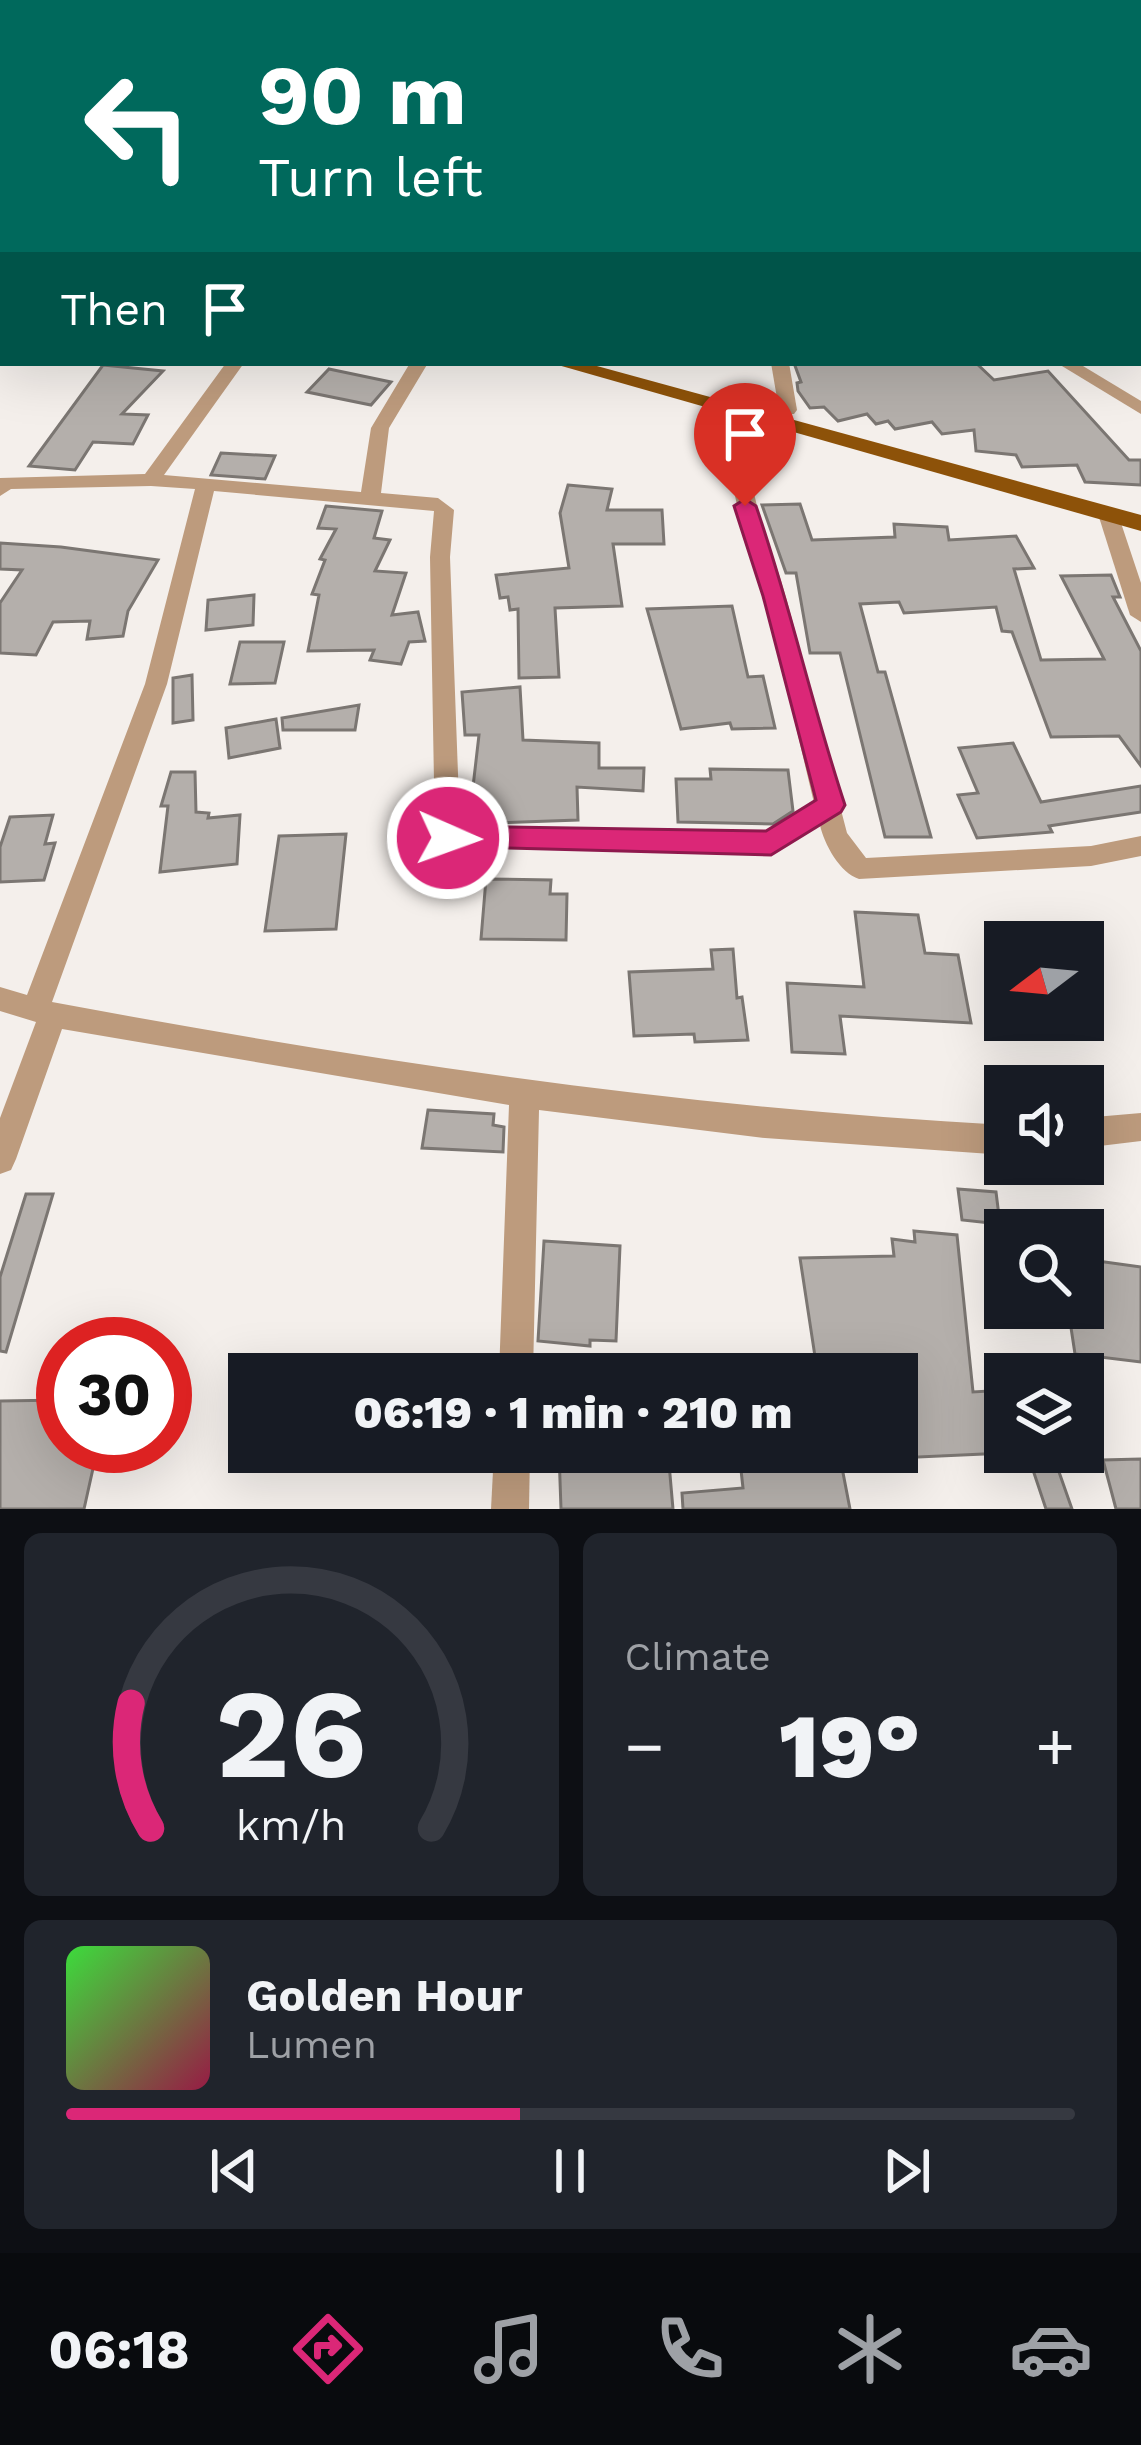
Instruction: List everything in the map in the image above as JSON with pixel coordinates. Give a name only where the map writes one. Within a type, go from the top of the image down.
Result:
[{"type":"main road","points":[[573,366],[1141,523]]},
{"type":"main road","points":[[629,366],[1141,506]]},
{"type":"street","points":[[151,480],[233,366]]},
{"type":"street","points":[[370,499],[380,428],[417,366]]},
{"type":"street","points":[[781,366],[788,410]]},
{"type":"street","points":[[1071,366],[1137,404]]},
{"type":"street","points":[[745,413],[738,446],[740,484],[836,836],[860,869],[1091,856],[1141,846]]},
{"type":"street","points":[[0,490],[5,483],[151,480],[428,502],[444,510],[440,557],[448,838],[771,843],[831,805]]},
{"type":"street","points":[[0,1159],[44,1012],[156,684],[206,485]]},
{"type":"street","points":[[1108,514],[1141,615]]},
{"type":"street","points":[[0,999],[44,1012],[522,1095],[864,1135],[984,1139]]},
{"type":"street","points":[[517,1353],[526,1120],[522,1095]]},
{"type":"street","points":[[1104,1131],[1141,1127]]},
{"type":"street","points":[[509,1509],[511,1473]]},
{"type":"building","points":[[102,366],[163,371],[122,414],[148,415],[133,444],[93,442],[75,470],[29,466]]},
{"type":"building","points":[[795,366],[979,366],[994,380],[1048,371],[1129,460],[1141,460],[1141,485],[1085,482],[1077,465],[1022,467],[1016,455],[976,451],[974,430],[942,434],[932,422],[895,429],[888,421],[876,424],[867,414],[838,421],[824,407],[810,408],[798,391],[801,382]]},
{"type":"building","points":[[329,369],[391,382],[371,405],[307,392]]},
{"type":"building","points":[[221,453],[275,456],[265,479],[211,475]]},
{"type":"building","points":[[568,485],[612,489],[607,510],[662,510],[664,544],[613,544],[622,606],[555,608],[559,677],[519,678],[518,609],[510,610],[508,597],[500,598],[496,575],[569,568],[560,513]]},
{"type":"building","points":[[800,504],[812,540],[895,537],[894,524],[947,527],[949,540],[1016,536],[1034,568],[1014,569],[1041,660],[1104,659],[1061,576],[1111,575],[1120,597],[1113,597],[1141,651],[1141,766],[1119,736],[1051,737],[1012,632],[1002,631],[996,607],[904,613],[899,602],[860,604],[878,672],[885,672],[931,837],[885,837],[840,653],[810,653],[796,573],[786,573],[762,505]]},
{"type":"building","points":[[326,506],[382,511],[374,538],[390,540],[375,571],[406,573],[392,615],[418,612],[425,641],[409,642],[401,664],[370,660],[374,650],[308,651],[319,595],[312,594],[325,560],[320,559],[336,529],[318,528]]},
{"type":"building","points":[[0,543],[158,560],[128,611],[123,636],[87,639],[90,621],[53,622],[36,655],[0,653],[0,603],[22,570],[0,569]]},
{"type":"building","points":[[254,595],[253,625],[206,630],[208,600]]},
{"type":"building","points":[[732,606],[748,677],[763,676],[775,728],[732,729],[730,723],[681,729],[647,609]]},
{"type":"building","points":[[240,642],[284,642],[275,683],[230,684]]},
{"type":"building","points":[[192,675],[193,720],[173,723],[173,678]]},
{"type":"building","points":[[520,687],[523,740],[599,743],[599,768],[644,768],[643,791],[577,787],[578,820],[464,824],[479,735],[465,735],[462,692]]},
{"type":"building","points":[[359,705],[355,730],[283,730],[282,718]]},
{"type":"building","points":[[276,719],[280,748],[229,758],[226,728]]},
{"type":"building","points":[[1013,743],[1041,802],[1141,786],[1141,812],[1049,826],[1052,832],[977,838],[958,795],[978,793],[959,748]]},
{"type":"building","points":[[710,769],[788,770],[793,811],[773,824],[678,822],[676,779],[711,779]]},
{"type":"building","points":[[171,772],[195,772],[196,812],[209,813],[208,818],[240,815],[237,864],[160,872],[168,806],[161,806]]},
{"type":"building","points":[[53,815],[45,844],[55,843],[44,880],[0,882],[0,847],[10,817]]},
{"type":"building","points":[[346,834],[336,929],[265,931],[279,836]]},
{"type":"building","points":[[486,879],[551,880],[550,894],[567,894],[566,940],[481,939]]},
{"type":"building","points":[[855,912],[918,915],[925,953],[958,955],[971,1023],[840,1016],[845,1054],[792,1052],[787,983],[864,987]]},
{"type":"building","points":[[733,949],[737,998],[742,997],[748,1040],[695,1042],[694,1034],[634,1036],[629,972],[713,969],[711,950]]},
{"type":"building","points":[[428,1110],[494,1114],[493,1125],[504,1127],[503,1152],[422,1148]]},
{"type":"building","points":[[958,1189],[996,1192],[998,1209],[984,1209],[984,1222],[962,1220]]},
{"type":"building","points":[[26,1194],[53,1194],[6,1352],[0,1351],[0,1277]]},
{"type":"building","points":[[914,1231],[957,1235],[973,1392],[984,1391],[984,1454],[918,1457],[918,1353],[814,1353],[800,1258],[894,1256],[892,1239],[915,1242]]},
{"type":"building","points":[[544,1241],[620,1246],[616,1341],[590,1340],[590,1346],[538,1341]]},
{"type":"building","points":[[1104,1262],[1141,1267],[1141,1362],[1104,1358],[1104,1353],[1075,1353],[1071,1329],[1104,1329]]},
{"type":"building","points":[[36,1400],[36,1473],[92,1473],[84,1509],[0,1509],[0,1401]]},
{"type":"building","points":[[1141,1459],[1141,1509],[1116,1509],[1104,1460]]},
{"type":"building","points":[[560,1473],[670,1473],[673,1509],[561,1509]]},
{"type":"building","points":[[741,1473],[843,1473],[850,1509],[683,1509],[682,1493],[743,1488]]},
{"type":"building","points":[[1034,1473],[1059,1473],[1072,1509],[1046,1509]]},
{"type":"route","points":[[448,838],[771,843],[831,805],[775,596],[745,506]]}]
